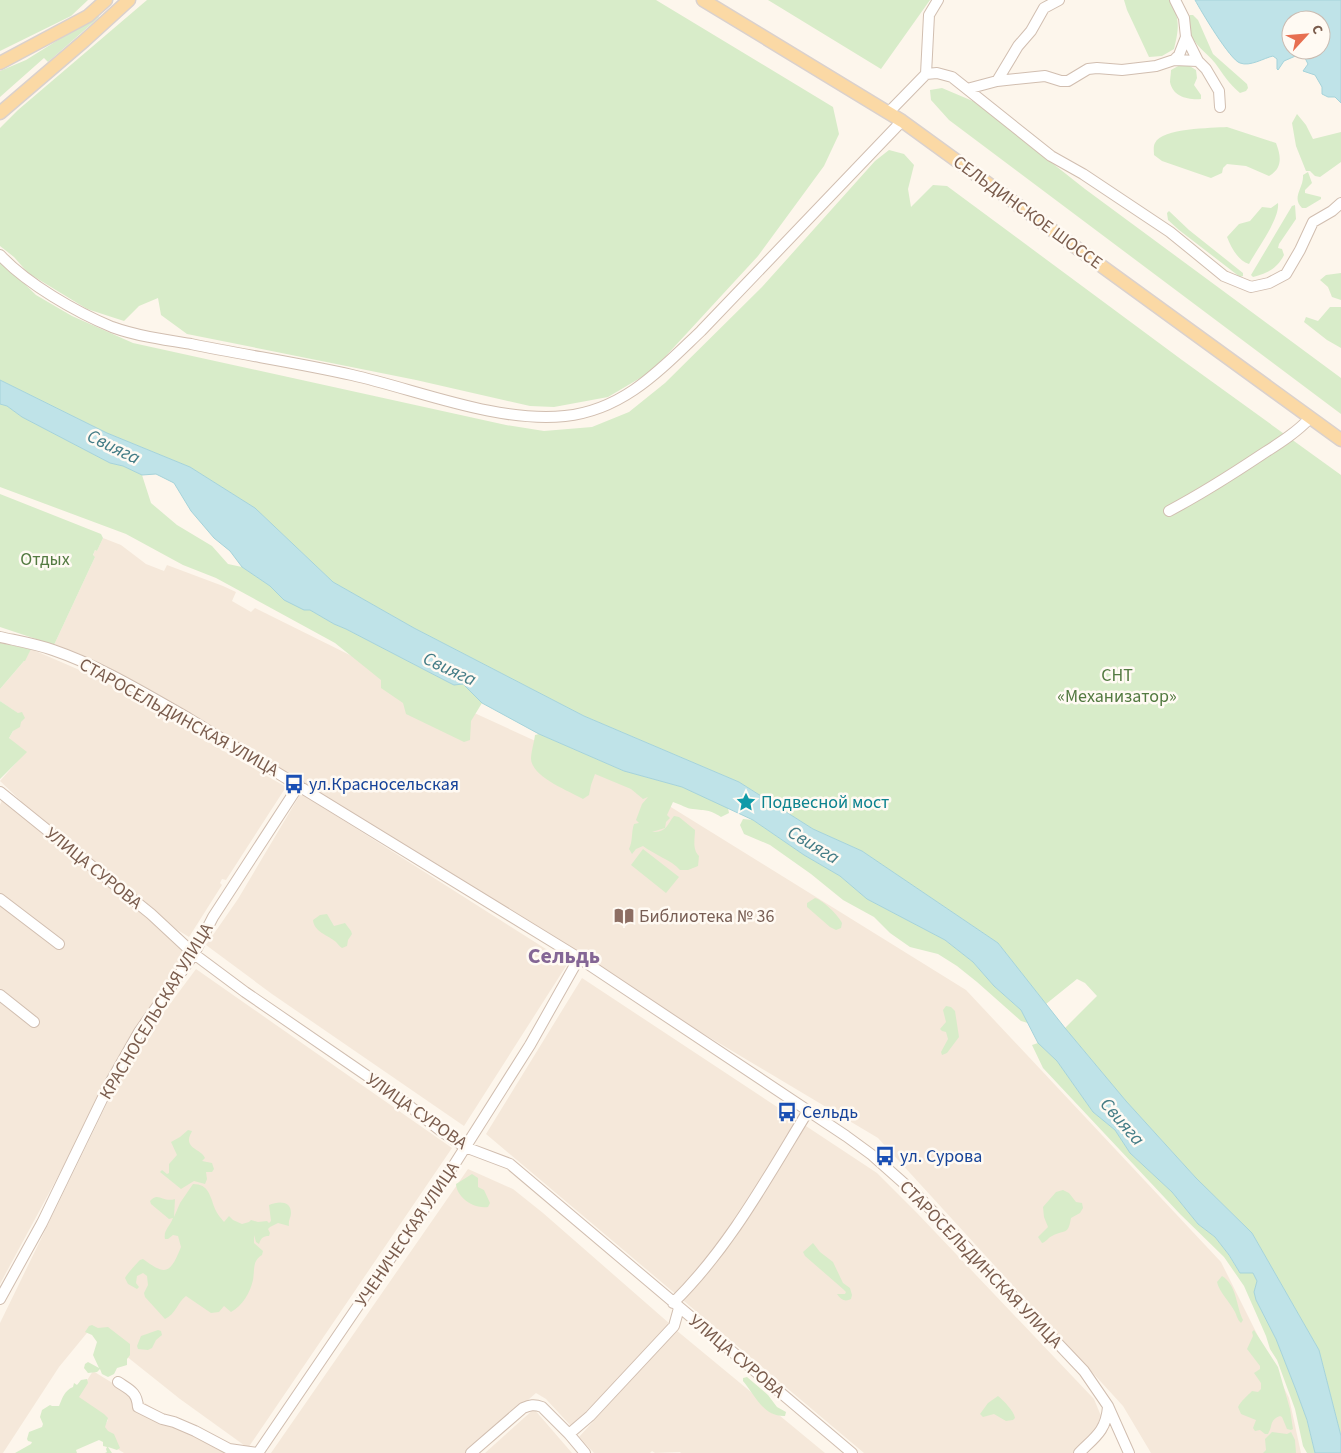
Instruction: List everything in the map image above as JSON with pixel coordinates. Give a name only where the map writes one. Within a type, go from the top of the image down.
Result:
[{"type":"main road","points":[[88,16],[106,0]]},
{"type":"main road","points":[[0,63],[117,0]]},
{"type":"main road","points":[[0,113],[129,0]]},
{"type":"main road","name":"СЕЛЬДИНСКОЕ ШОССЕ","points":[[703,0],[902,122],[1341,440]]},
{"type":"street","points":[[926,74],[929,14],[938,0]]},
{"type":"street","points":[[997,81],[1018,46],[1031,31],[1044,8],[1059,0]]},
{"type":"street","points":[[1175,0],[1184,18],[1186,37],[1198,61],[1206,69],[1219,91],[1220,106]]},
{"type":"street","points":[[1174,60],[1179,55],[1186,37]]},
{"type":"street","points":[[967,89],[997,81],[1045,76],[1061,82],[1068,81],[1088,69],[1122,70],[1174,60],[1198,61]]},
{"type":"street","points":[[888,113],[926,74],[937,73],[952,77],[1051,156],[1083,174],[1163,227],[1224,276],[1251,287],[1269,283],[1286,274],[1313,222],[1332,211],[1341,203]]},
{"type":"street","points":[[0,255],[36,285],[83,313],[114,327],[155,338],[352,375],[500,413],[532,417],[565,416],[592,411],[620,400],[655,373],[701,330],[902,122]]},
{"type":"street","points":[[1169,511],[1210,489],[1272,448],[1310,418]]},
{"type":"street","name":"СТАРОСЕЛЬДИНСКАЯ УЛИЦА","points":[[0,637],[54,650],[78,659],[188,718],[299,784],[579,958],[872,1155],[917,1195],[1084,1371],[1108,1406],[1129,1453]]},
{"type":"street","name":"КРАСНОСЕЛЬСКАЯ УЛИЦА","points":[[0,1299],[42,1223],[110,1083],[139,1032],[194,954],[213,917],[299,784]]},
{"type":"street","name":"УЛИЦА СУРОВА","points":[[0,792],[151,914],[194,954],[259,1002],[398,1097],[441,1131],[465,1147],[510,1164],[852,1453]]},
{"type":"street","points":[[0,899],[59,944]]},
{"type":"street","points":[[184,944],[204,934]]},
{"type":"street","name":"УЧЕНИЧЕСКАЯ УЛИЦА","points":[[258,1453],[465,1147],[530,1045],[579,958]]},
{"type":"street","points":[[0,995],[34,1022]]},
{"type":"street","points":[[569,1434],[590,1416],[674,1326],[676,1305],[721,1248],[808,1111]]},
{"type":"street","points":[[118,1382],[133,1392],[137,1398],[138,1407],[162,1419],[188,1428],[228,1449],[258,1453]]},
{"type":"street","points":[[470,1453],[523,1408],[530,1405],[542,1407],[585,1453]]},
{"type":"street","points":[[1079,1453],[1103,1428],[1107,1420],[1108,1406]]},
{"type":"shaded area","points":[[103,538],[121,545],[146,564],[164,571],[167,565],[236,592],[232,601],[251,612],[255,608],[378,669],[645,791],[966,990],[1221,1262],[1289,1398],[1301,1453],[1151,1453],[1123,1406],[878,1138],[305,796],[568,963],[464,1126],[272,994],[206,945],[238,899],[301,793],[54,645],[95,557],[93,556],[95,550],[97,551]]},
{"type":"shaded area","points":[[31,649],[98,678],[286,787],[226,880],[222,879],[220,883],[222,885],[189,937],[176,929],[21,803],[0,781],[23,755],[9,738],[22,716],[0,701],[0,689],[24,661]]},
{"type":"shaded area","points":[[2,800],[187,951],[185,962],[139,1026],[0,1284],[0,805]]},
{"type":"shaded area","points":[[196,969],[452,1148],[248,1448],[180,1399],[91,1328],[59,1367],[3,1453],[0,1453],[0,1323],[115,1087],[135,1051]]},
{"type":"shaded area","points":[[582,978],[877,1173],[1094,1399],[1101,1416],[1094,1434],[1073,1453],[864,1453],[486,1134]]},
{"type":"shaded area","points":[[468,1169],[513,1189],[670,1324],[571,1426],[546,1399],[536,1393],[468,1453],[271,1453]]},
{"type":"shaded area","points":[[676,1330],[825,1453],[655,1453],[652,1451],[650,1453],[594,1453],[579,1437]]},
{"type":"shaded area","points":[[93,1371],[226,1453],[124,1453],[98,1437],[108,1420],[75,1399]]},
{"type":"shaded area","points":[[534,1409],[572,1453],[485,1453]]},
{"type":"green space","points":[[0,0],[88,0],[71,16],[0,51]]},
{"type":"green space","points":[[147,0],[656,0],[833,107],[839,134],[824,166],[758,256],[652,371],[608,397],[554,407],[530,406],[416,380],[187,334],[161,315],[158,298],[139,306],[124,321],[87,309],[28,273],[14,257],[0,246],[0,128],[18,110]]},
{"type":"green space","points":[[768,0],[930,0],[881,69]]},
{"type":"green space","points":[[1124,0],[1171,0],[1178,24],[1174,49],[1162,56],[1149,57]]},
{"type":"green space","points":[[98,15],[99,17],[96,20],[48,62],[44,58],[0,97],[0,71],[26,60]]},
{"type":"green space","points":[[1190,15],[1193,15],[1198,20],[1213,54],[1247,84],[1248,88],[1246,91],[1240,93],[1236,90],[1215,63],[1194,41],[1190,30]]},
{"type":"green space","points":[[1180,65],[1188,65],[1196,70],[1197,78],[1194,85],[1201,95],[1201,99],[1191,99],[1174,91],[1170,82],[1171,70]]},
{"type":"green space","points":[[942,88],[975,102],[1085,189],[1341,378],[1341,414],[949,120],[931,100],[930,90]]},
{"type":"green space","points":[[1297,114],[1306,125],[1313,139],[1341,132],[1341,162],[1320,177],[1315,176],[1310,171],[1306,171],[1296,146],[1292,123]]},
{"type":"green space","points":[[1227,127],[1276,143],[1280,161],[1274,173],[1269,176],[1246,166],[1227,164],[1223,168],[1222,173],[1211,178],[1162,161],[1154,155],[1155,143],[1159,138],[1167,134],[1188,130]]},
{"type":"green space","name":"СНТ «Механизатор»","points":[[889,150],[904,154],[914,165],[908,189],[911,207],[933,185],[947,186],[1341,475],[1341,1436],[1319,1350],[1252,1233],[1196,1178],[1126,1101],[1065,1028],[1097,996],[1085,983],[1077,979],[1046,1004],[998,943],[862,851],[813,829],[739,782],[584,716],[414,628],[333,582],[255,508],[190,467],[107,433],[0,380],[0,260],[36,295],[72,316],[133,343],[506,425],[544,431],[592,427],[629,412],[665,383],[762,287],[875,161]]},
{"type":"green space","points":[[1308,172],[1312,183],[1305,190],[1305,193],[1321,197],[1321,199],[1306,208],[1302,208],[1299,204],[1298,196],[1303,175]]},
{"type":"green space","points":[[1278,203],[1278,210],[1267,234],[1249,264],[1241,260],[1227,237],[1239,224],[1250,221],[1262,207],[1271,208]]},
{"type":"green space","points":[[1295,205],[1296,219],[1278,248],[1282,249],[1284,255],[1271,270],[1253,277],[1251,275],[1292,206]]},
{"type":"green space","points":[[1169,211],[1189,230],[1243,273],[1243,276],[1240,277],[1179,230],[1168,220],[1167,213]]},
{"type":"green space","points":[[1341,273],[1341,300],[1332,297],[1328,287],[1320,280],[1326,275]]},
{"type":"green space","points":[[1330,307],[1341,307],[1341,348],[1327,340],[1304,322],[1306,317],[1318,321]]},
{"type":"green space","points":[[0,404],[7,406],[22,417],[110,463],[123,466],[142,475],[151,503],[177,525],[212,546],[228,564],[242,567],[270,586],[284,600],[310,610],[454,685],[463,684],[482,703],[471,721],[470,740],[464,742],[406,714],[403,703],[381,688],[381,680],[335,643],[216,578],[183,565],[126,534],[0,487]]},
{"type":"green space","name":"Отдых","points":[[0,494],[101,534],[103,538],[97,551],[95,550],[93,555],[95,557],[54,645],[0,627]]},
{"type":"green space","points":[[0,643],[31,649],[25,661],[0,689]]},
{"type":"green space","points":[[0,701],[18,713],[22,712],[25,718],[21,722],[20,727],[13,731],[9,738],[27,752],[0,779]]},
{"type":"green space","points":[[539,734],[624,771],[682,787],[728,808],[729,813],[721,817],[710,811],[688,808],[673,802],[667,815],[670,818],[666,822],[665,828],[652,832],[663,830],[666,828],[674,816],[679,817],[695,830],[695,847],[699,856],[698,866],[688,870],[680,870],[643,846],[636,849],[632,854],[629,849],[634,824],[639,823],[636,820],[642,804],[648,797],[643,799],[631,789],[595,774],[589,795],[583,799],[552,783],[538,772],[533,766],[531,759],[535,735]]},
{"type":"green space","points":[[743,819],[753,820],[804,855],[840,876],[867,899],[945,940],[973,962],[994,986],[1021,1010],[1028,1023],[1021,1021],[957,966],[938,954],[910,947],[890,933],[874,917],[843,900],[811,874],[770,845],[744,834],[740,825]]},
{"type":"green space","points":[[643,849],[679,877],[666,893],[631,865]]},
{"type":"green space","points":[[815,898],[838,916],[842,923],[841,928],[836,930],[830,927],[807,907],[807,903]]},
{"type":"green space","points":[[327,914],[334,926],[345,923],[351,931],[352,934],[347,946],[342,948],[316,928],[313,920],[320,915]]},
{"type":"green space","points":[[946,1006],[951,1007],[955,1011],[959,1037],[947,1053],[942,1055],[941,1052],[948,1039],[946,1032],[940,1029],[946,1022],[943,1010]]},
{"type":"green space","points":[[1038,1043],[1057,1061],[1093,1112],[1115,1130],[1130,1153],[1172,1192],[1198,1224],[1215,1237],[1240,1273],[1253,1273],[1257,1281],[1254,1292],[1256,1300],[1276,1339],[1296,1390],[1306,1417],[1315,1453],[1307,1453],[1303,1446],[1295,1409],[1277,1360],[1270,1349],[1244,1286],[1224,1257],[1180,1214],[1043,1068],[1032,1045]]},
{"type":"green space","points":[[188,1130],[192,1131],[189,1138],[191,1145],[203,1155],[205,1158],[202,1161],[212,1163],[214,1169],[212,1172],[206,1172],[207,1179],[205,1184],[194,1181],[181,1189],[160,1172],[162,1170],[167,1174],[169,1173],[169,1164],[177,1155],[171,1142]]},
{"type":"green space","points":[[472,1174],[478,1178],[478,1187],[484,1190],[490,1203],[488,1207],[477,1206],[467,1202],[459,1194],[456,1184]]},
{"type":"green space","points":[[193,1184],[206,1188],[216,1211],[224,1222],[229,1216],[242,1224],[251,1220],[258,1222],[267,1221],[269,1223],[271,1221],[269,1205],[284,1203],[290,1209],[289,1226],[278,1223],[270,1227],[268,1229],[269,1236],[265,1236],[259,1244],[256,1242],[254,1235],[254,1243],[263,1251],[262,1255],[255,1263],[253,1280],[248,1294],[231,1312],[224,1306],[219,1312],[211,1313],[186,1296],[172,1314],[165,1319],[145,1297],[144,1293],[148,1285],[147,1276],[143,1273],[137,1276],[136,1283],[139,1287],[137,1289],[128,1284],[125,1278],[143,1259],[162,1270],[167,1270],[174,1263],[181,1247],[178,1236],[173,1235],[165,1239],[166,1231],[173,1218],[169,1219],[150,1201],[156,1197],[167,1200],[175,1199],[174,1217],[180,1203]]},
{"type":"green space","points":[[1063,1190],[1069,1193],[1076,1202],[1082,1203],[1083,1208],[1080,1213],[1071,1218],[1067,1230],[1052,1236],[1042,1243],[1038,1237],[1048,1227],[1043,1207],[1056,1192]]},
{"type":"green space","points":[[813,1243],[820,1252],[833,1262],[843,1283],[850,1288],[851,1299],[843,1300],[840,1298],[837,1294],[845,1294],[846,1292],[805,1256],[803,1252]]},
{"type":"green space","points":[[1222,1276],[1231,1285],[1243,1320],[1241,1323],[1218,1286],[1217,1282]]},
{"type":"green space","points":[[92,1325],[98,1328],[108,1327],[130,1344],[130,1355],[127,1359],[127,1365],[117,1368],[114,1374],[108,1377],[102,1374],[100,1369],[97,1372],[88,1373],[84,1368],[88,1362],[99,1368],[93,1355],[97,1342],[92,1335],[85,1332]]},
{"type":"green space","points":[[158,1330],[161,1331],[162,1335],[156,1340],[152,1348],[148,1350],[138,1349],[137,1346],[141,1336]]},
{"type":"green space","points":[[1254,1330],[1278,1367],[1290,1409],[1293,1429],[1291,1430],[1287,1429],[1280,1416],[1273,1421],[1268,1434],[1260,1430],[1255,1431],[1253,1428],[1256,1420],[1241,1414],[1238,1407],[1252,1391],[1258,1392],[1261,1389],[1261,1383],[1254,1373],[1260,1369],[1260,1366],[1247,1349]]},
{"type":"green space","points":[[747,1377],[768,1395],[777,1407],[786,1412],[785,1416],[771,1413],[760,1404],[743,1381],[743,1378]]},
{"type":"green space","points":[[87,1379],[88,1383],[79,1397],[108,1418],[105,1427],[114,1434],[120,1448],[117,1450],[108,1447],[112,1453],[105,1453],[107,1452],[107,1447],[103,1446],[103,1442],[99,1440],[76,1450],[77,1453],[15,1453],[31,1444],[32,1442],[27,1439],[29,1432],[42,1427],[43,1424],[40,1417],[42,1410],[50,1405],[59,1406],[64,1395],[73,1387],[74,1383],[77,1385],[81,1380]]},
{"type":"green space","points":[[998,1396],[1013,1412],[1015,1418],[1013,1420],[1006,1421],[994,1414],[983,1417],[980,1414],[988,1403]]},
{"type":"green space","points":[[1272,1432],[1287,1434],[1291,1432],[1295,1440],[1296,1453],[1263,1453],[1266,1450],[1265,1439]]},
{"type":"water","points":[[1195,0],[1341,0],[1341,103],[1335,97],[1328,97],[1322,94],[1322,87],[1315,75],[1303,71],[1308,64],[1306,60],[1331,60],[1331,10],[1281,10],[1281,60],[1286,60],[1278,70],[1277,59],[1273,56],[1244,64],[1235,60],[1209,24]]},
{"type":"water","name":"Свияга","points":[[0,380],[107,433],[190,467],[255,508],[333,582],[414,628],[584,716],[739,782],[813,829],[862,851],[998,943],[1126,1101],[1196,1178],[1252,1233],[1319,1350],[1341,1436],[1341,1453],[1315,1453],[1307,1420],[1296,1390],[1276,1339],[1256,1300],[1254,1292],[1257,1281],[1253,1273],[1240,1273],[1215,1237],[1198,1224],[1172,1192],[1130,1153],[1115,1130],[1093,1112],[1057,1061],[1038,1043],[1021,1010],[994,986],[973,962],[945,940],[867,899],[840,876],[804,855],[753,820],[682,787],[624,771],[539,734],[482,703],[463,684],[454,685],[310,610],[304,610],[284,600],[270,586],[242,567],[230,551],[214,538],[191,511],[174,483],[156,474],[142,475],[123,466],[110,463],[22,417],[7,406],[0,404]]},
{"type":"place","name":"ул.Красносельская","points":[[294,784]]},
{"type":"place","name":"Подвесной мост","points":[[746,802]]},
{"type":"place","name":"Библиотека № 36","points":[[624,916]]},
{"type":"place","name":"Сельдь","points":[[787,1112]]},
{"type":"place","name":"ул. Сурова","points":[[885,1156]]},
{"type":"district","name":"Сельдь","points":[[564,955]]}]
